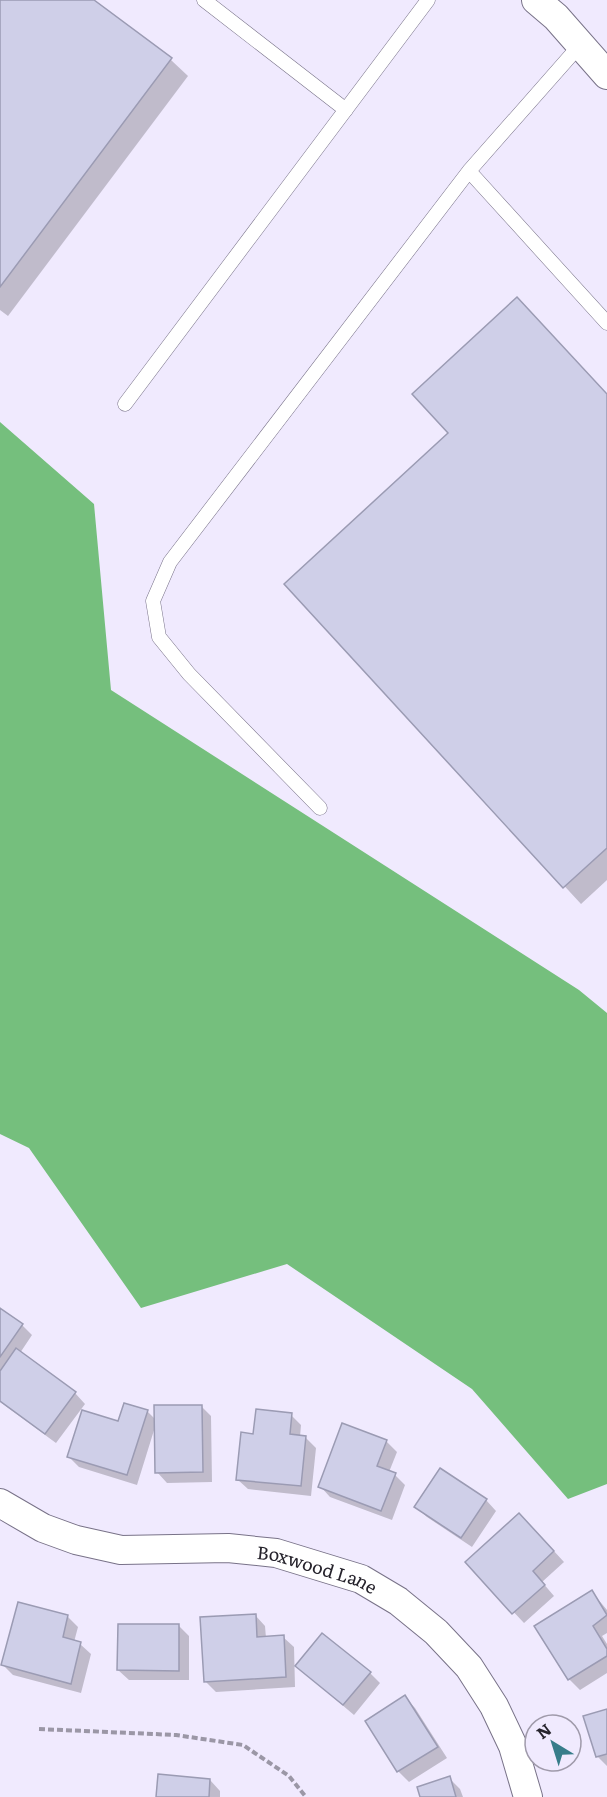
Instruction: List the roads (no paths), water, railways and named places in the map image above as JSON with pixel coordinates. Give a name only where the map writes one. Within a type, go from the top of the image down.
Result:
[{"type":"street","points":[[536,0],[556,17],[607,75]]},
{"type":"street","name":"Boxwood Lane","points":[[0,1503],[43,1528],[76,1540],[121,1550],[228,1548],[276,1553],[361,1579],[398,1601],[436,1632],[470,1667],[494,1706],[513,1746],[528,1797]]},
{"type":"lane","points":[[204,0],[345,110]]},
{"type":"lane","points":[[125,404],[428,0]]},
{"type":"lane","points":[[320,807],[189,674],[159,637],[153,601],[170,562],[469,171],[580,45]]},
{"type":"lane","points":[[469,171],[607,323]]}]
